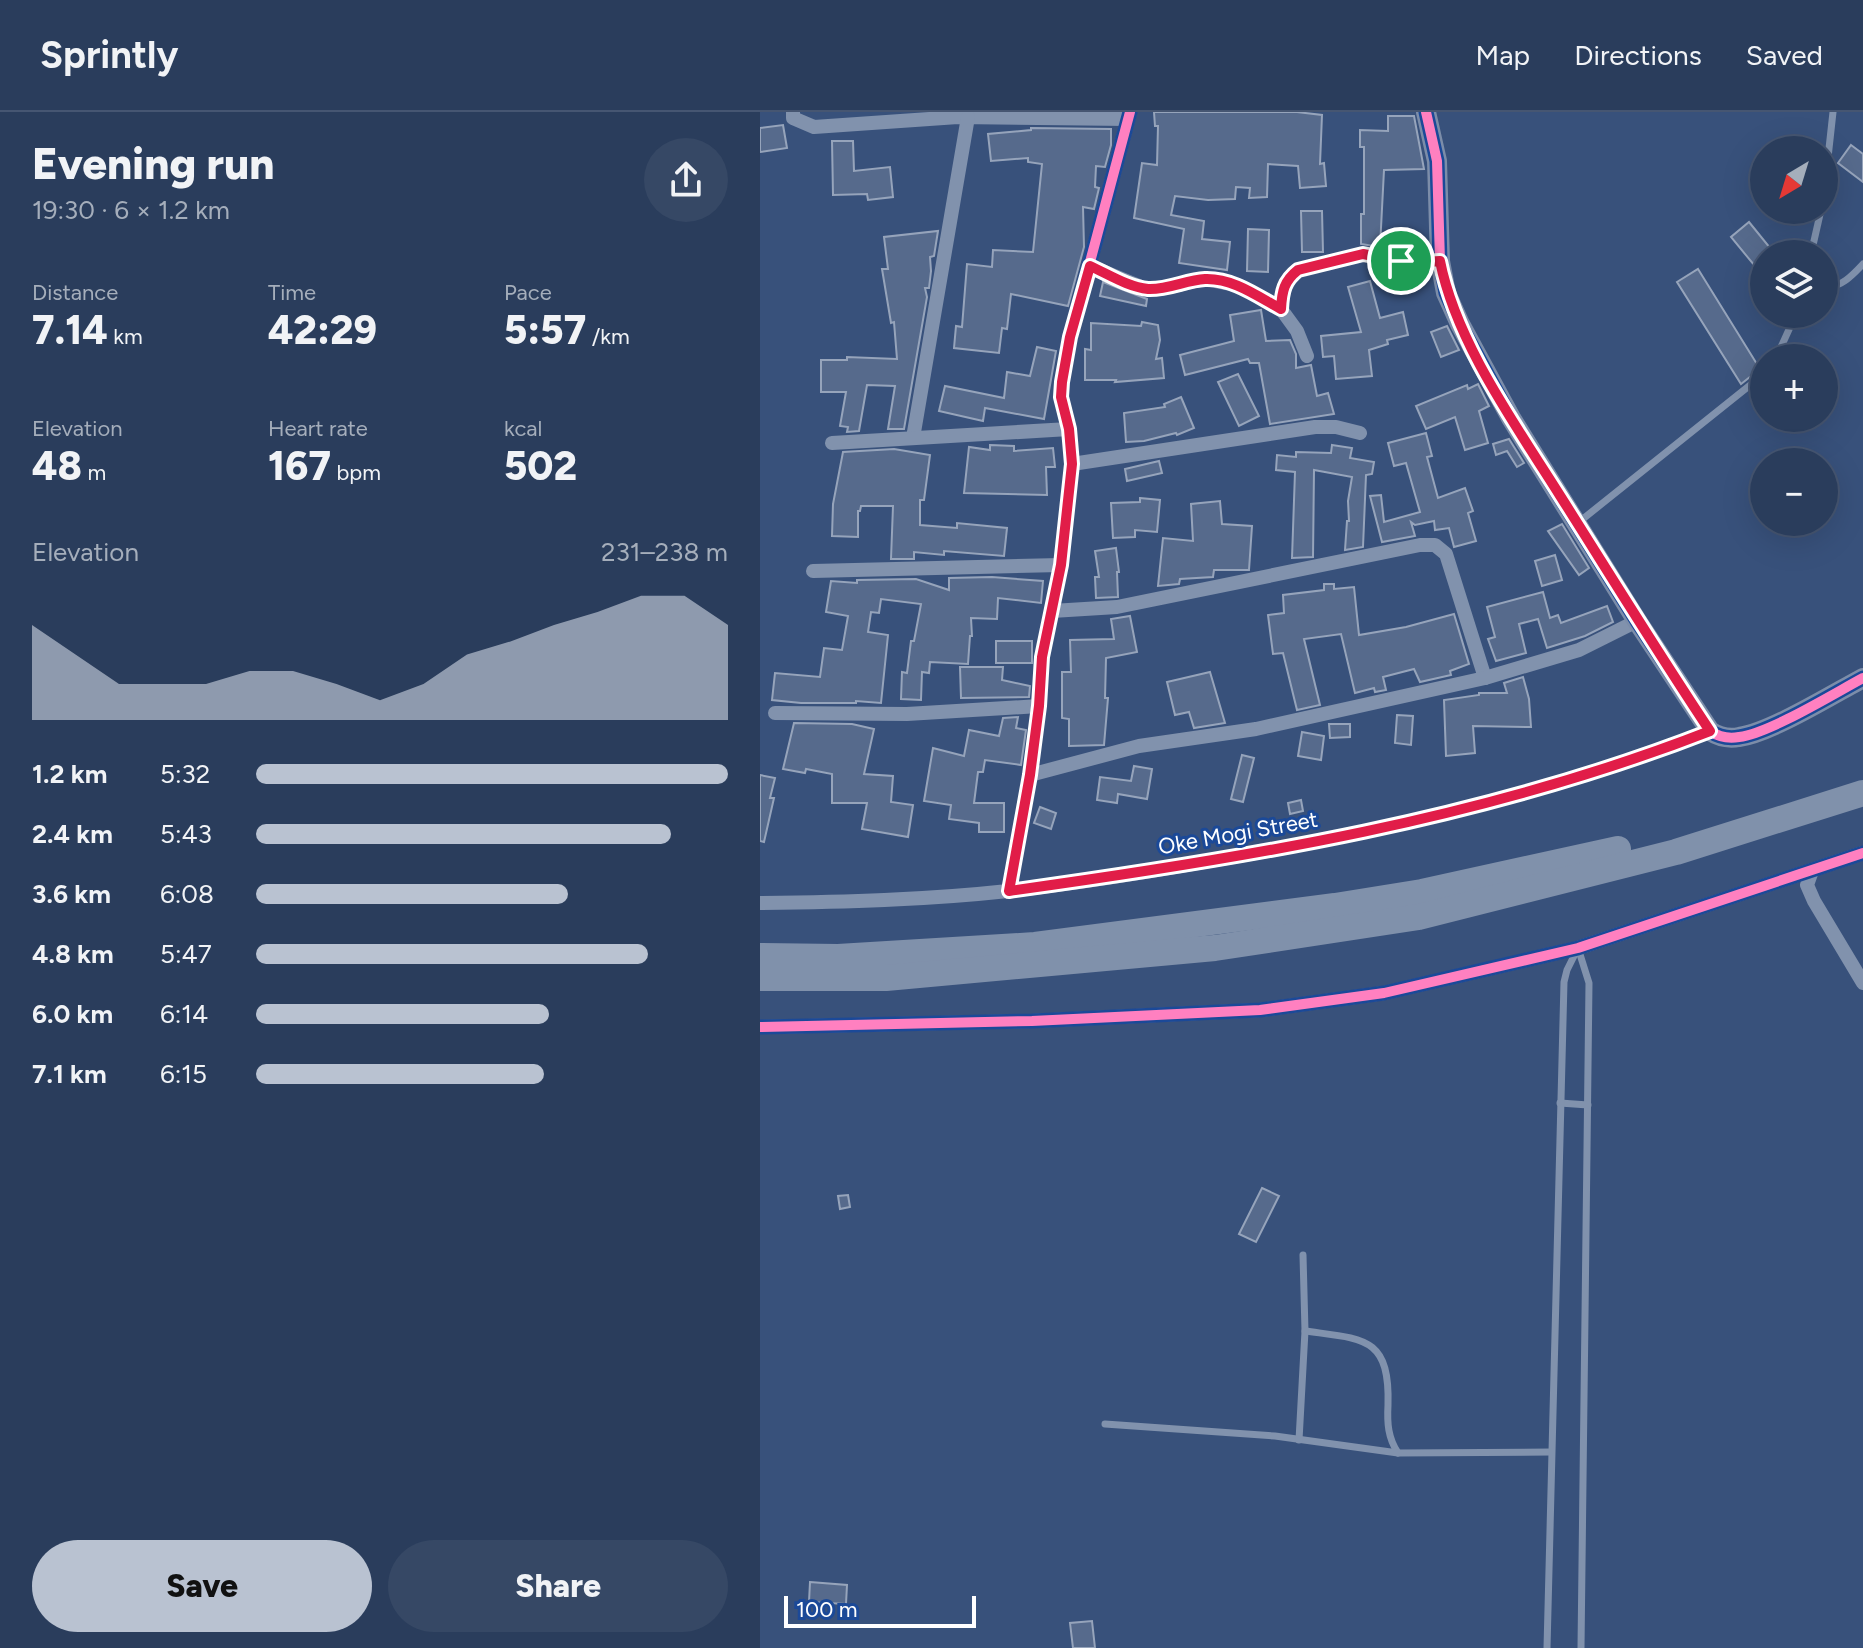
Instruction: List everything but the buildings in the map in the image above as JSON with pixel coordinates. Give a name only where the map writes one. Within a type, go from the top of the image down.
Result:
[{"type":"highway","points":[[760,956],[838,957],[1035,945],[1349,904],[1422,892],[1685,834],[1859,786]]},
{"type":"highway","points":[[760,978],[886,978],[1200,949],[1419,917],[1676,852],[1859,786]]},
{"type":"street","points":[[793,112],[793,118],[814,127],[968,117],[1129,115],[1070,337],[1062,382],[1061,397],[1069,429],[1072,464],[1061,565],[1042,657],[1030,775],[1009,891]]},
{"type":"street","points":[[1426,112],[1437,161],[1440,261],[1446,293],[1460,324],[1511,418],[1637,621],[1710,731],[1720,737],[1739,738],[1761,731],[1863,678]]},
{"type":"street","points":[[913,438],[968,117]]},
{"type":"street","points":[[1281,309],[1283,288],[1298,270],[1363,254],[1410,263],[1440,261]]},
{"type":"street","points":[[1090,266],[1146,289],[1205,279],[1240,286],[1281,309],[1297,331],[1307,356]]},
{"type":"street","points":[[1072,464],[1315,427],[1336,427],[1360,433]]},
{"type":"street","points":[[832,443],[1069,429]]},
{"type":"street","points":[[1052,611],[1117,607],[1420,545],[1435,545],[1446,554],[1485,678]]},
{"type":"street","points":[[813,571],[1061,565]]},
{"type":"street","points":[[1030,775],[1139,746],[1256,729],[1485,678],[1579,650],[1637,621]]},
{"type":"street","points":[[775,713],[907,714],[1039,706]]},
{"type":"street","name":"Oke Mogi Street","points":[[760,903],[852,902],[1009,891],[1210,861],[1485,804],[1633,761],[1710,731]]},
{"type":"street","points":[[760,1027],[1032,1021],[1260,1010],[1384,993],[1578,948],[1863,853]]},
{"type":"street","points":[[1812,871],[1807,885],[1814,901],[1863,983]]},
{"type":"lane","points":[[1830,136],[1833,112]]},
{"type":"lane","points":[[1838,286],[1863,264]]},
{"type":"lane","points":[[1577,523],[1750,385]]},
{"type":"lane","points":[[1547,1648],[1564,982],[1578,948]]},
{"type":"lane","points":[[1578,948],[1589,983],[1581,1648]]},
{"type":"lane","points":[[1560,1103],[1588,1105]]},
{"type":"lane","points":[[1299,1440],[1305,1331],[1303,1255]]},
{"type":"lane","points":[[1305,1331],[1357,1339],[1377,1350],[1386,1364],[1388,1420],[1391,1442],[1398,1453]]},
{"type":"lane","points":[[1105,1424],[1267,1435],[1398,1453],[1551,1452]]},
{"type":"cycle path","points":[[1009,891],[1030,775],[1042,657],[1061,565],[1072,464],[1069,429],[1061,397],[1062,382],[1070,337],[1130,112]]},
{"type":"cycle path","points":[[1426,112],[1437,161],[1440,261],[1446,293],[1460,324],[1511,418],[1637,621],[1710,731],[1727,738],[1752,734],[1784,721],[1863,678]]},
{"type":"cycle path","points":[[760,1027],[1032,1021],[1260,1010],[1384,993],[1578,948],[1863,853]]},
{"type":"route","points":[[1363,254],[1401,261],[1440,261],[1446,293],[1460,324],[1511,418],[1637,621],[1710,731],[1633,761],[1485,804],[1355,834],[1147,872],[1009,891],[1030,775],[1042,657],[1061,565],[1072,464],[1069,429],[1061,397],[1062,382],[1070,337],[1090,266],[1146,289],[1205,279],[1228,283],[1240,286],[1281,309],[1283,288],[1298,270],[1363,254]]}]
